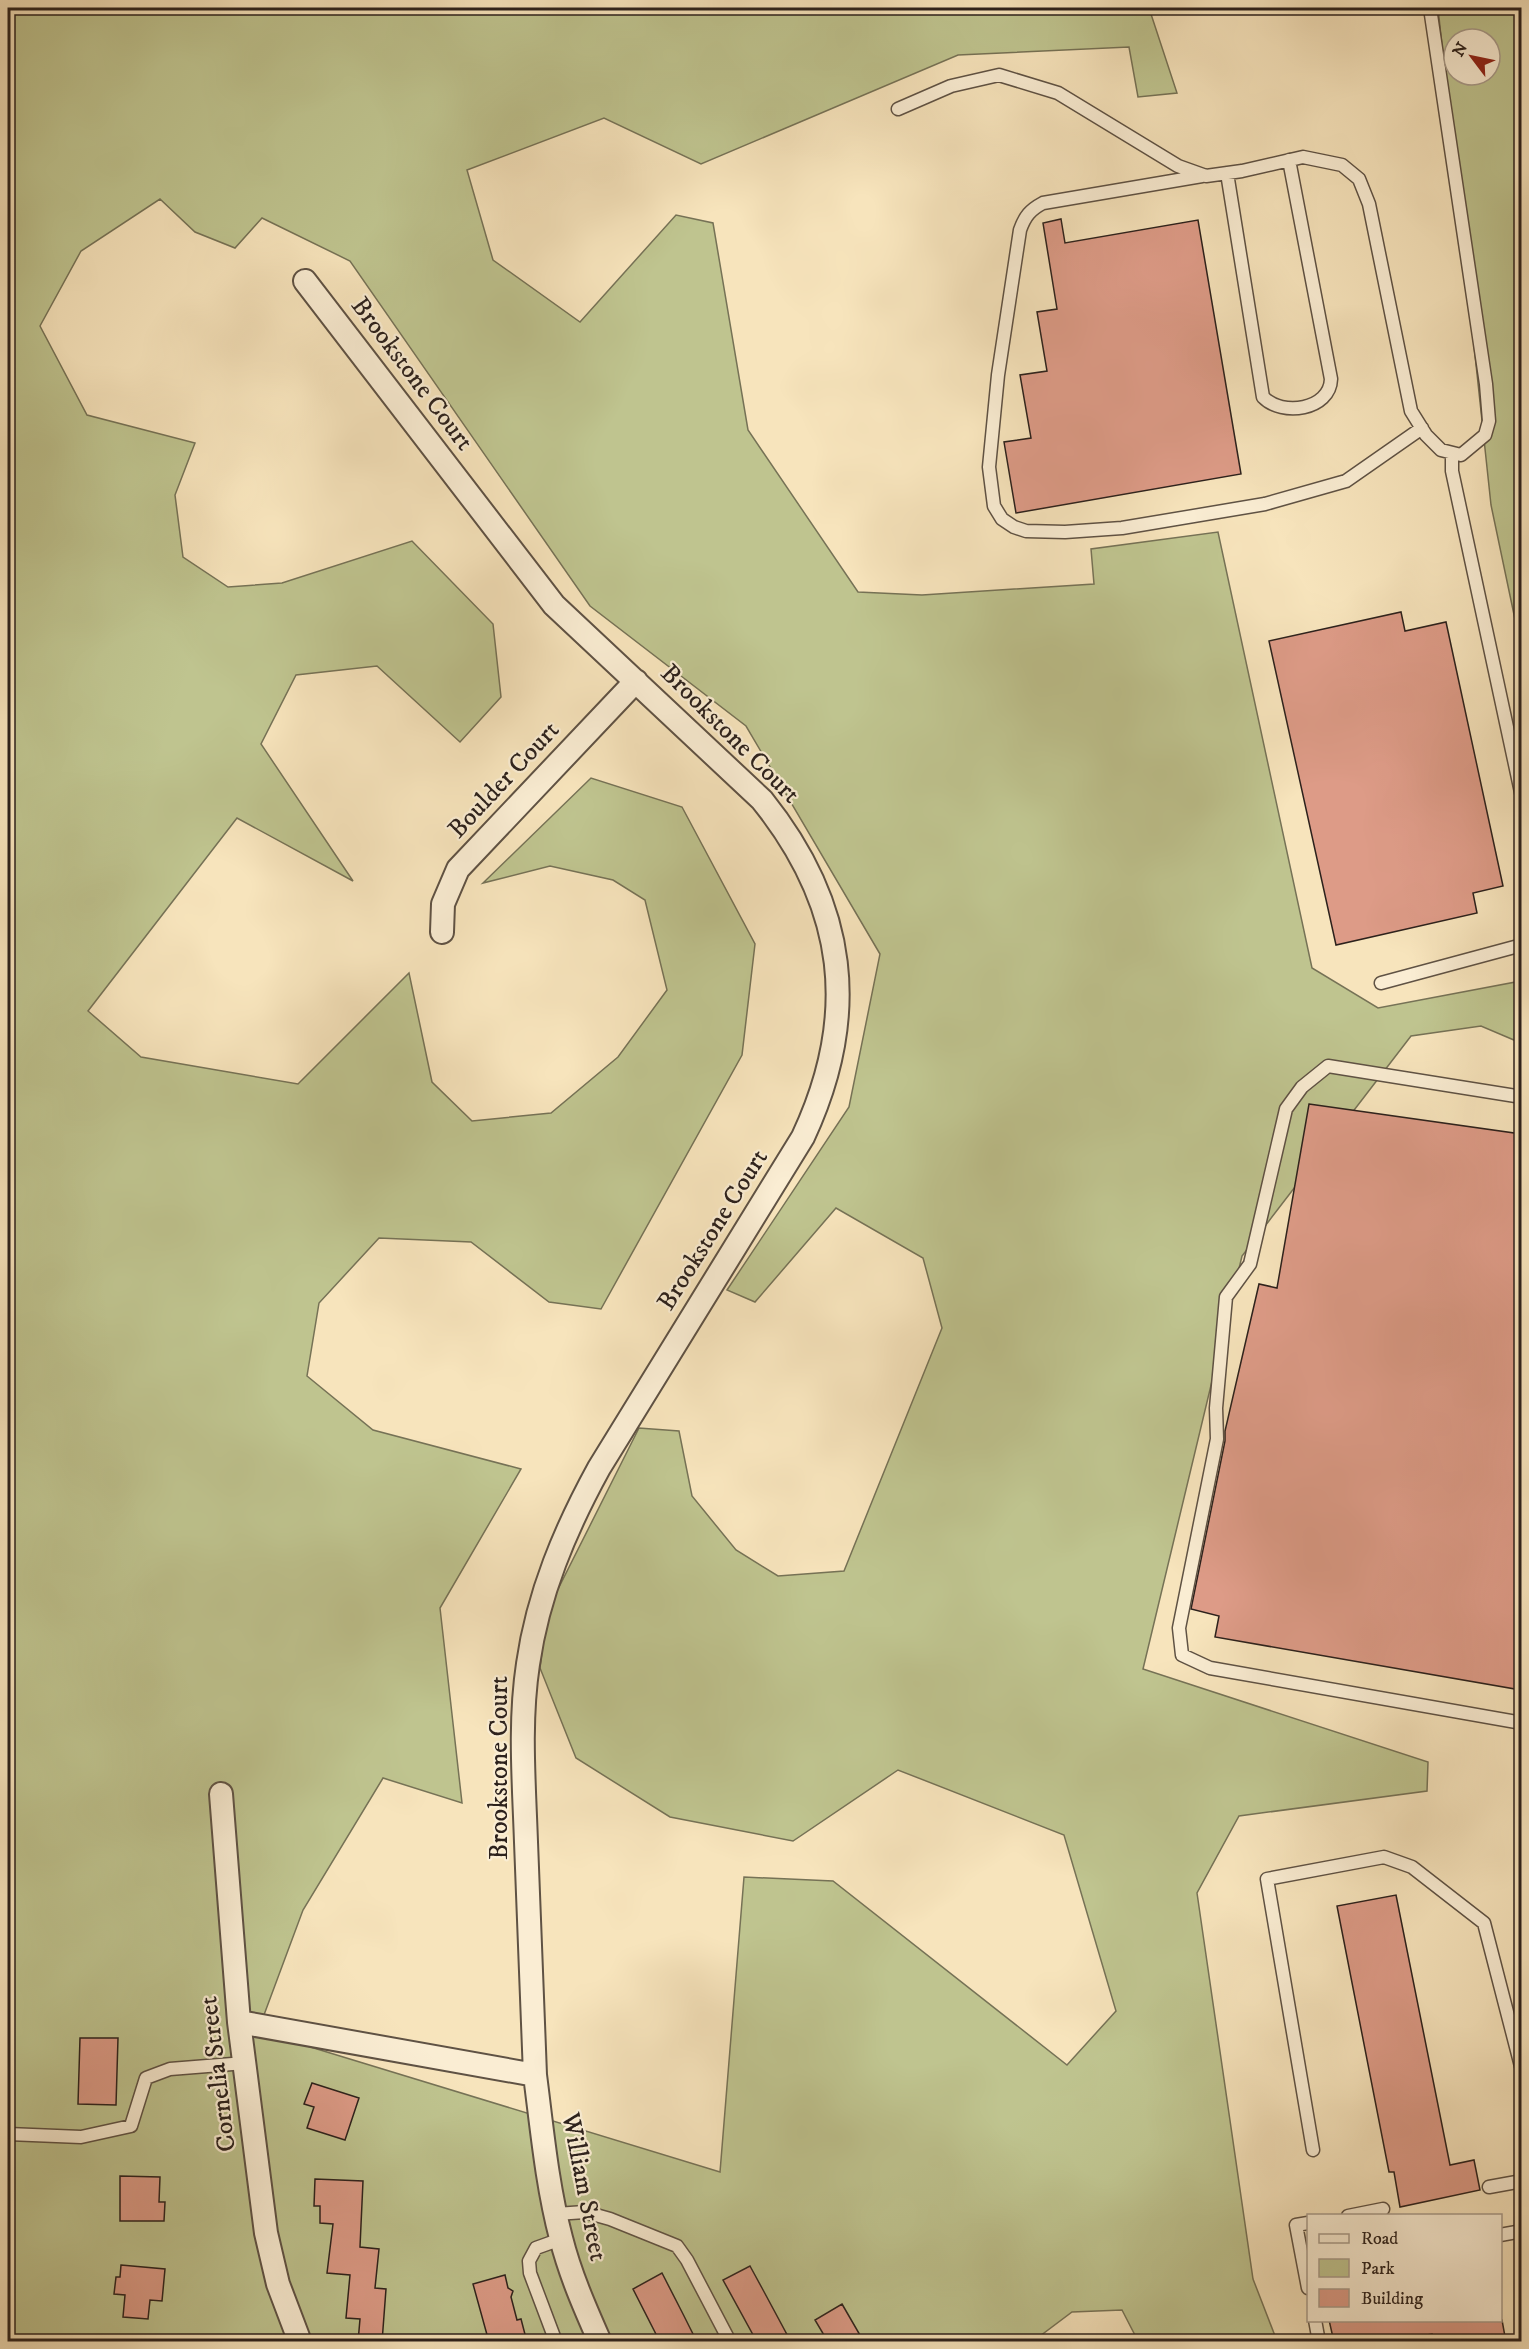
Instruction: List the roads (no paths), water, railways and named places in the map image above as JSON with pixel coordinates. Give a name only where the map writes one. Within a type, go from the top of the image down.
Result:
[{"type":"street","name":"Brookstone Court","points":[[305,281],[554,605],[762,800],[785,828],[807,866],[821,898],[833,941],[838,976],[837,1026],[829,1072],[818,1106],[803,1137],[599,1468],[557,1552],[540,1608],[528,1664],[523,1709],[523,1766],[535,2075]]},
{"type":"street","name":"Boulder Court","points":[[442,932],[443,904],[458,869],[636,681]]},
{"type":"street","name":"Cornelia Street","points":[[221,1794],[239,2022],[266,2233],[278,2284],[300,2342]]},
{"type":"street","points":[[239,2022],[535,2075]]},
{"type":"street","name":"William Street","points":[[535,2075],[561,2239],[577,2290],[600,2342]]},
{"type":"lane","points":[[1422,428],[1346,481],[1265,504],[1122,528],[1065,532],[1026,531],[1002,519],[992,500],[989,467],[998,375],[1020,230],[1030,210],[1043,203],[1227,173],[1303,157],[1342,165],[1359,179],[1369,204],[1411,411],[1422,428],[1441,450],[1461,455],[1485,435],[1489,421],[1486,384],[1430,8]]},
{"type":"lane","points":[[898,109],[951,86],[999,75],[1058,93],[1178,166],[1206,176]]},
{"type":"lane","points":[[1227,173],[1263,397],[1276,407],[1284,409],[1319,403],[1328,393],[1331,378],[1289,160]]},
{"type":"lane","points":[[1452,453],[1455,490],[1521,797]]},
{"type":"lane","points":[[1381,983],[1521,945]]},
{"type":"lane","points":[[1521,1097],[1328,1066],[1302,1087],[1286,1109],[1250,1264],[1226,1297],[1216,1408],[1217,1439],[1179,1628],[1182,1655],[1210,1668],[1521,1723]]},
{"type":"lane","points":[[1313,2150],[1267,1880],[1384,1857],[1412,1867],[1484,1923],[1521,2070]]},
{"type":"lane","points":[[8,2134],[81,2137],[131,2126],[146,2078],[170,2068],[244,2063]]},
{"type":"lane","points":[[1489,2187],[1521,2181]]},
{"type":"lane","points":[[1358,2214],[1383,2209]]},
{"type":"lane","points":[[556,2214],[585,2212],[610,2219],[677,2246],[687,2260],[730,2342]]},
{"type":"lane","points":[[1307,2223],[1296,2225],[1307,2271]]},
{"type":"lane","points":[[1502,2235],[1521,2231]]},
{"type":"lane","points":[[556,2342],[530,2273],[529,2261],[536,2248],[561,2239]]},
{"type":"lane","points":[[1315,2322],[1319,2342]]}]
